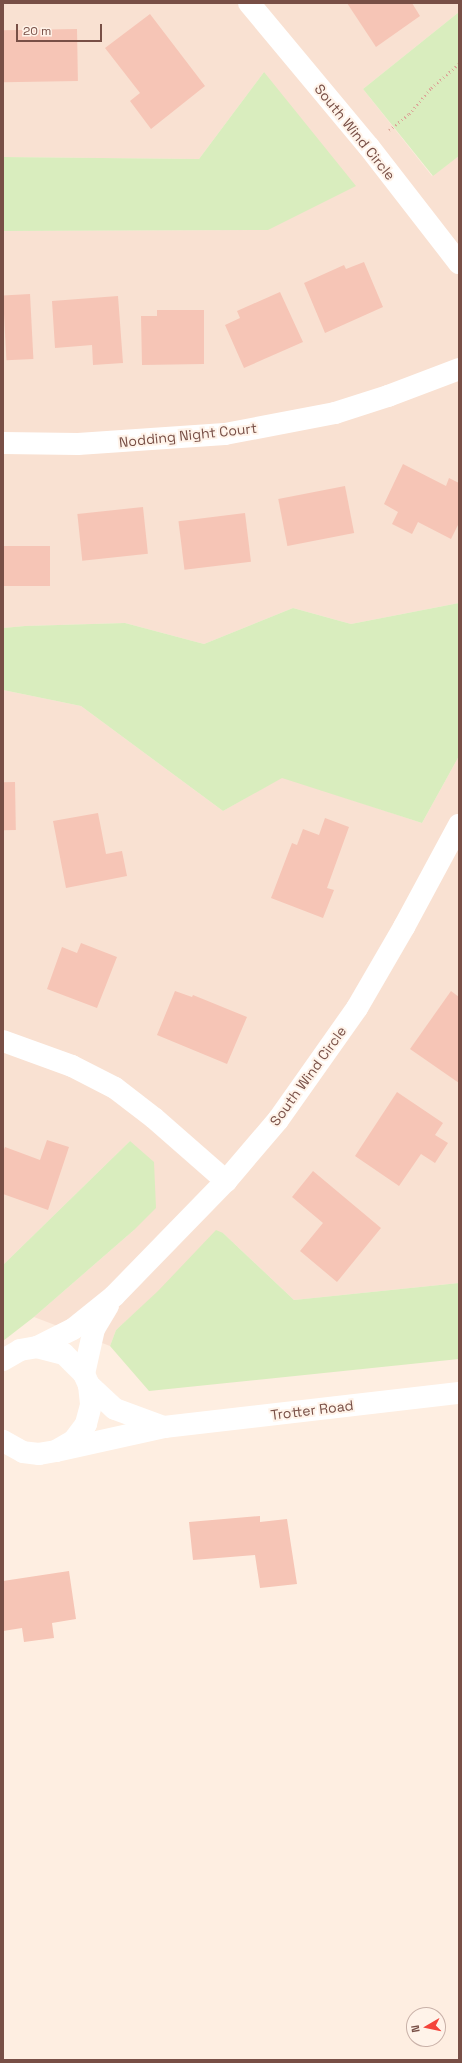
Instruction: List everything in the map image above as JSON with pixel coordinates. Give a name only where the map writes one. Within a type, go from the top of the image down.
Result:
[{"type":"street","name":"South Wind Circle","points":[[250,3],[369,147],[459,263]]},
{"type":"street","name":"Nodding Night Court","points":[[3,443],[78,444],[225,434],[335,413],[388,396],[459,369]]},
{"type":"street","name":"South Wind Circle","points":[[3,1360],[20,1350],[36,1347],[73,1329],[114,1296],[226,1182],[278,1120],[357,1008],[404,927],[459,825]]},
{"type":"street","points":[[3,1041],[72,1066],[115,1088],[154,1118],[226,1182]]},
{"type":"street","name":"South Wind Circle","points":[[56,1451],[73,1441],[86,1424],[91,1405],[86,1379],[94,1329],[114,1296]]},
{"type":"street","name":"Trotter Road","points":[[36,1347],[64,1354],[115,1409],[164,1427]]},
{"type":"street","name":"Trotter Road","points":[[13,1451],[40,1454],[164,1427],[459,1393]]},
{"type":"street","points":[[3,1441],[13,1451]]},
{"type":"path","points":[[369,147],[409,114],[431,88],[459,64]]},
{"type":"shaded area","points":[[3,3],[459,3],[459,12],[363,89],[432,176],[459,156],[459,603],[351,624],[293,608],[204,644],[125,623],[3,628],[3,231],[268,230],[264,72],[199,159],[3,157]]},
{"type":"shaded area","points":[[3,690],[81,706],[223,811],[282,777],[422,823],[459,756],[459,1283],[294,1300],[223,1233],[116,1330],[110,1346],[34,1317],[134,1230],[130,1141],[3,1265]]},
{"type":"green space","points":[[459,12],[459,156],[433,176],[363,89]]},
{"type":"green space","points":[[264,72],[356,186],[268,230],[3,231],[3,157],[199,159]]},
{"type":"green space","points":[[459,603],[459,756],[422,823],[282,778],[223,811],[81,706],[3,690],[3,628],[125,623],[204,644],[293,608],[351,624]]},
{"type":"green space","points":[[130,1141],[154,1162],[156,1208],[134,1230],[34,1317],[3,1341],[3,1265]]},
{"type":"green space","points":[[216,1230],[223,1233],[294,1300],[459,1283],[459,1359],[149,1391],[110,1346],[116,1330],[158,1291]]},
{"type":"building","points":[[347,3],[412,3],[420,16],[376,47]]},
{"type":"building","points":[[150,14],[205,86],[151,129],[130,101],[140,93],[105,48]]},
{"type":"building","points":[[77,29],[78,81],[4,82],[3,30]]},
{"type":"building","points":[[364,262],[383,307],[325,333],[304,283],[344,265],[346,269]]},
{"type":"building","points":[[280,292],[303,342],[244,368],[225,325],[240,318],[237,311]]},
{"type":"building","points":[[30,294],[33,359],[6,360],[3,295]]},
{"type":"building","points":[[118,296],[123,363],[93,365],[92,345],[55,348],[52,301]]},
{"type":"building","points":[[157,310],[204,310],[204,364],[142,365],[141,316],[157,316]]},
{"type":"building","points":[[403,464],[446,486],[449,478],[459,483],[459,523],[451,539],[418,522],[412,534],[392,524],[398,512],[384,504]]},
{"type":"building","points":[[345,486],[354,533],[287,546],[278,499]]},
{"type":"building","points":[[143,507],[148,554],[82,561],[77,514]]},
{"type":"building","points":[[245,513],[251,562],[184,570],[178,521]]},
{"type":"building","points":[[3,546],[50,546],[50,586],[3,586]]},
{"type":"building","points":[[3,782],[15,782],[16,830],[4,830]]},
{"type":"building","points":[[98,813],[106,854],[122,851],[127,876],[66,888],[53,821]]},
{"type":"building","points":[[325,818],[349,827],[327,888],[334,890],[323,918],[271,898],[292,843],[297,845],[303,829],[319,835]]},
{"type":"building","points":[[81,943],[117,957],[97,1008],[47,989],[62,947],[77,953]]},
{"type":"building","points":[[175,991],[192,997],[193,995],[247,1017],[227,1064],[157,1035]]},
{"type":"building","points":[[451,991],[459,997],[459,1083],[410,1049]]},
{"type":"building","points":[[397,1092],[443,1123],[435,1135],[448,1143],[435,1163],[421,1154],[399,1186],[355,1156]]},
{"type":"building","points":[[47,1140],[69,1147],[48,1210],[3,1194],[3,1152],[5,1147],[40,1160]]},
{"type":"building","points":[[313,1171],[381,1228],[337,1282],[300,1251],[323,1223],[292,1197]]},
{"type":"building","points":[[260,1516],[260,1522],[287,1519],[297,1584],[260,1588],[255,1555],[193,1560],[189,1522]]},
{"type":"building","points":[[69,1571],[76,1619],[52,1623],[54,1638],[24,1642],[22,1628],[3,1631],[3,1581]]}]
